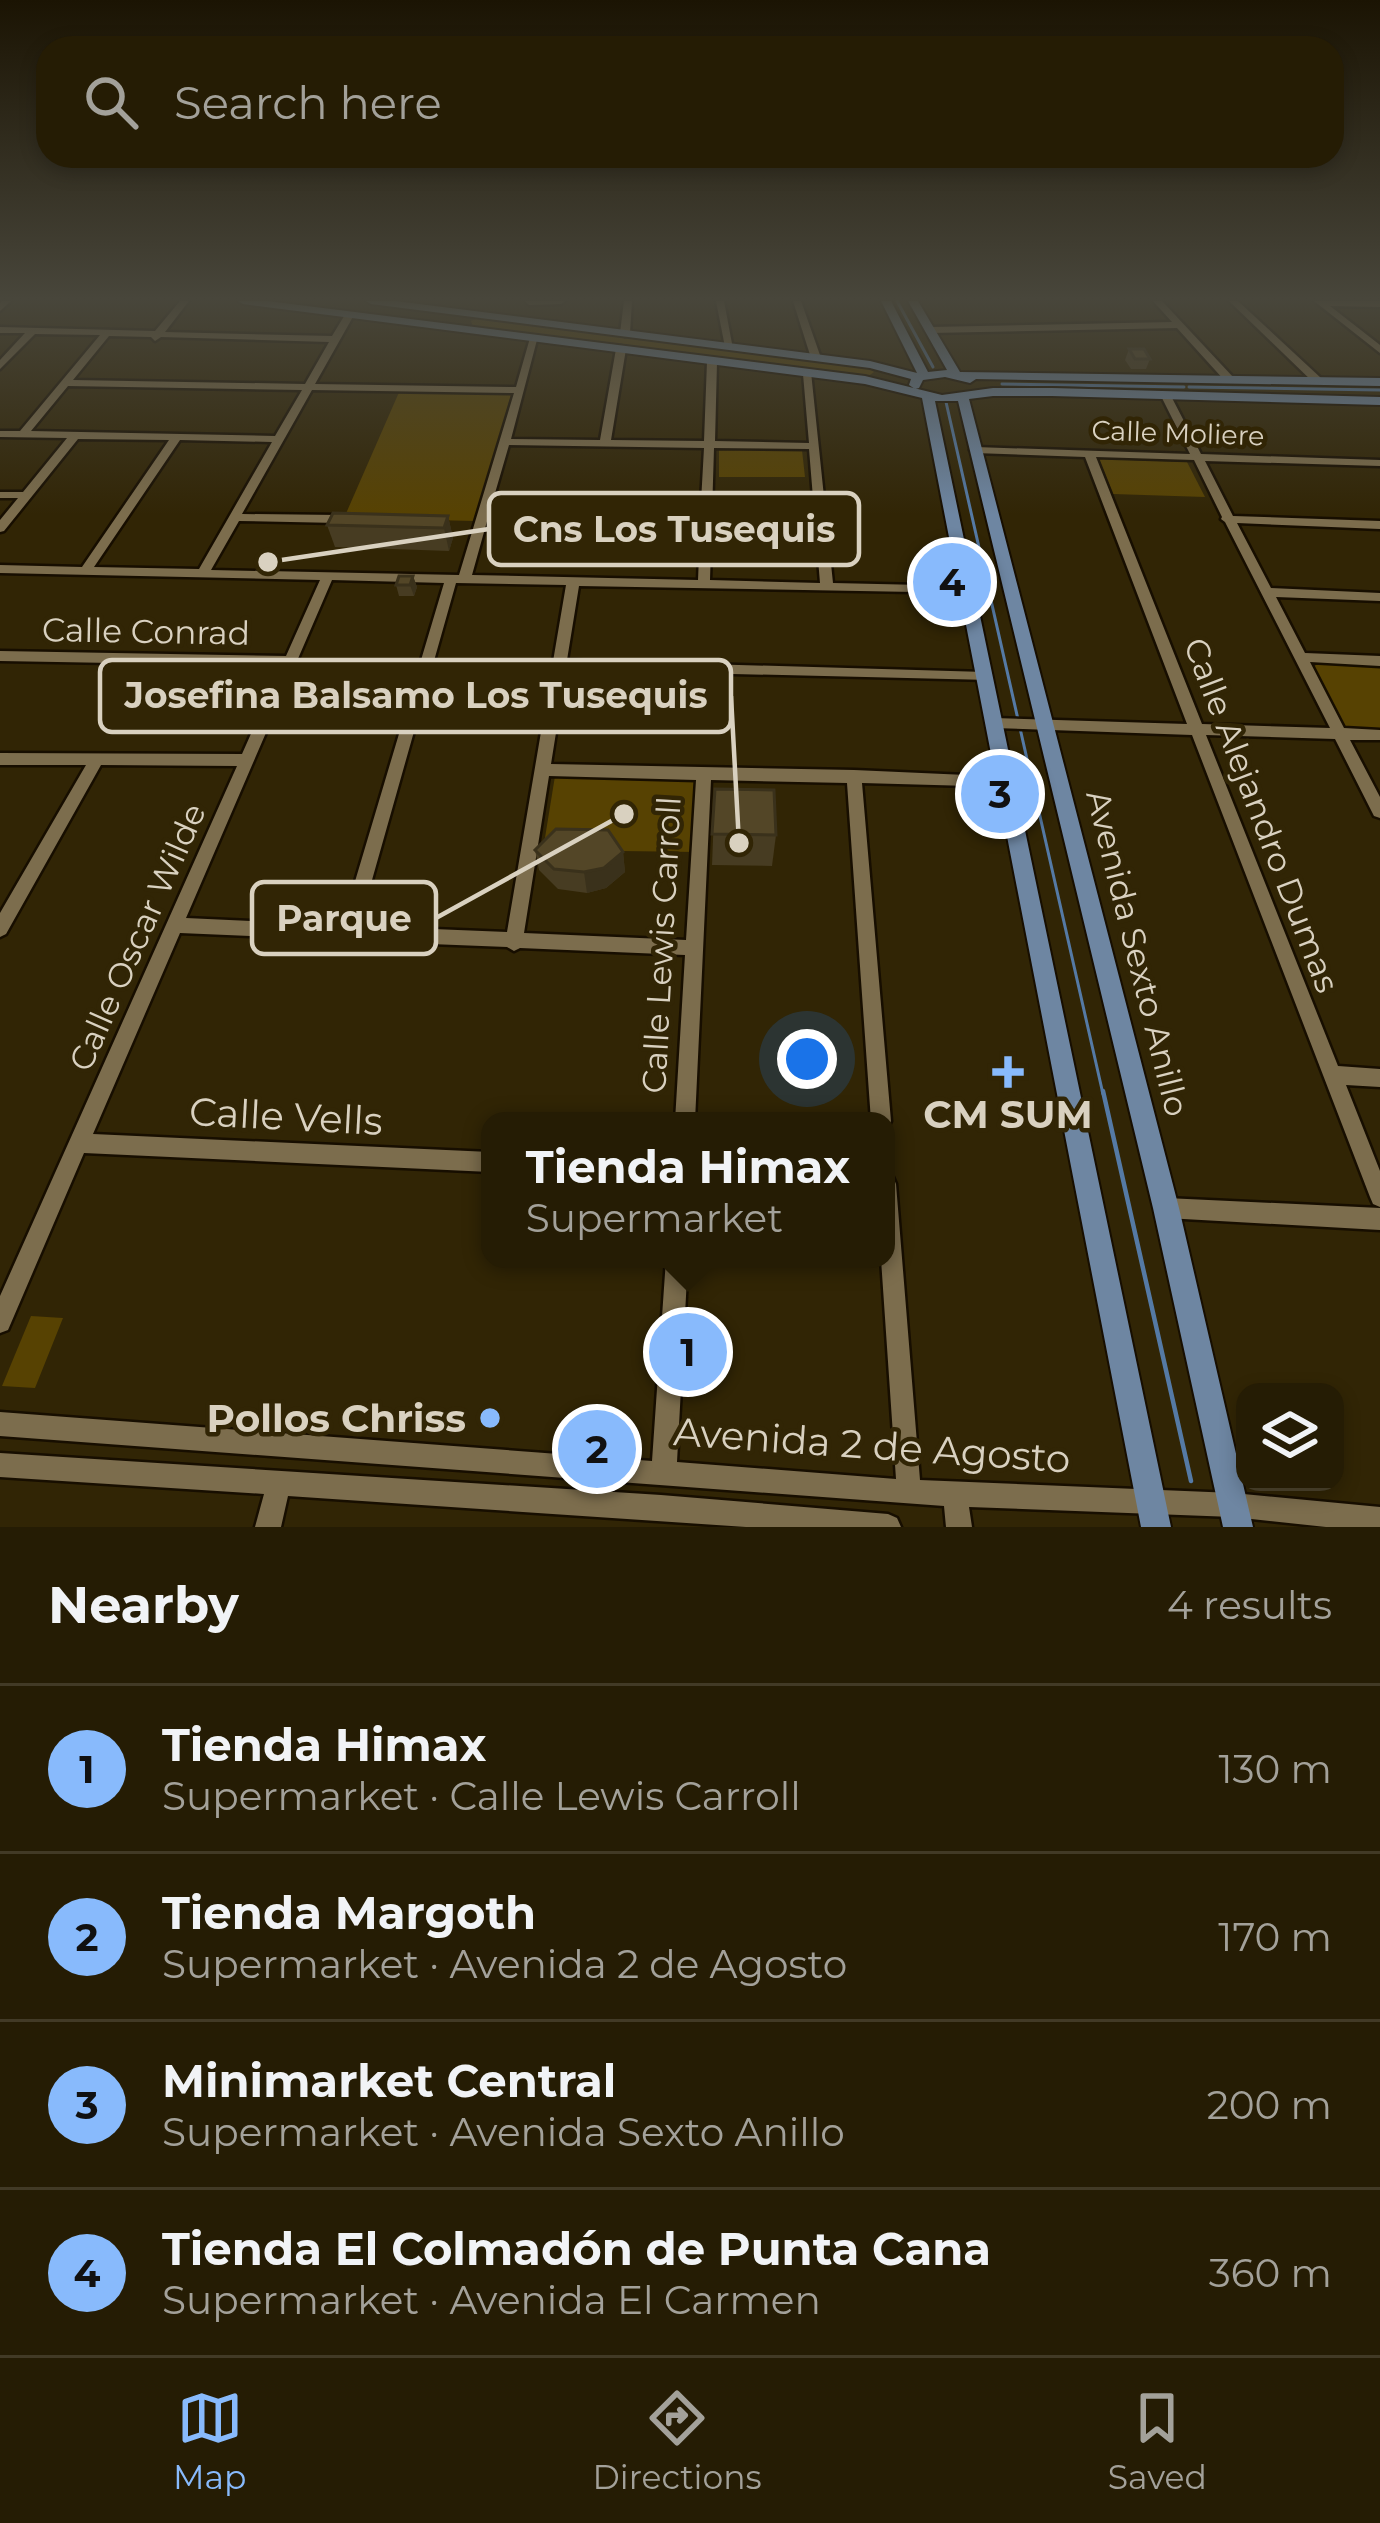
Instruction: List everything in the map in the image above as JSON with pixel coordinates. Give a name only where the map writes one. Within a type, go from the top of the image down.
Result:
[{"type":"main road","points":[[794,372],[922,385],[958,375],[1380,382]]},
{"type":"main road","points":[[865,380],[877,372]]},
{"type":"main road","points":[[889,372],[967,397],[1052,392],[1380,401]]},
{"type":"main road","points":[[917,372],[985,677],[1000,723],[1006,781],[1153,1514]]},
{"type":"main road","name":"Avenida Sexto Anillo","points":[[958,375],[976,385],[967,397],[975,451],[1035,722],[1166,1208],[1235,1516]]},
{"type":"street","points":[[23,434],[76,372]]},
{"type":"street","points":[[203,573],[316,372]]},
{"type":"street","points":[[348,935],[524,372]]},
{"type":"street","points":[[605,443],[617,372]]},
{"type":"street","points":[[704,585],[712,372]]},
{"type":"street","points":[[1223,372],[1229,379]]},
{"type":"street","points":[[1310,372],[1318,380]]},
{"type":"street","points":[[808,374],[827,587]]},
{"type":"street","points":[[68,383],[518,390]]},
{"type":"street","points":[[1166,396],[1380,812]]},
{"type":"street","points":[[0,434],[279,439]]},
{"type":"street","points":[[0,528],[75,436]]},
{"type":"street","points":[[85,571],[178,437]]},
{"type":"street","points":[[503,442],[814,446]]},
{"type":"street","name":"Calle Moliere","points":[[975,451],[1380,463]]},
{"type":"street","name":"Calle Alejandro Dumas","points":[[1089,454],[1380,1197]]},
{"type":"street","points":[[0,495],[27,496]]},
{"type":"street","points":[[485,503],[706,506]]},
{"type":"street","points":[[236,517],[339,519]]},
{"type":"street","points":[[1228,520],[1380,525]]},
{"type":"street","points":[[0,568],[967,590]]},
{"type":"street","name":"Calle Oscar Wilde","points":[[0,1322],[328,574]]},
{"type":"street","points":[[514,943],[573,583]]},
{"type":"street","points":[[1267,592],[1380,597]]},
{"type":"street","name":"Calle Conrad","points":[[0,656],[290,661]]},
{"type":"street","points":[[1300,657],[1380,661]]},
{"type":"street","points":[[558,665],[985,677]]},
{"type":"street","points":[[1000,723],[1380,735]]},
{"type":"street","points":[[0,759],[247,760]]},
{"type":"street","points":[[0,929],[96,761]]},
{"type":"street","points":[[541,770],[1006,781]]},
{"type":"street","name":"Calle Lewis Carroll","points":[[685,1112],[704,773]]},
{"type":"street","points":[[854,776],[880,1112]]},
{"type":"street","points":[[175,925],[693,948]]},
{"type":"street","points":[[1332,1075],[1380,1078]]},
{"type":"street","name":"Calle Vells","points":[[80,1142],[481,1162]]},
{"type":"street","points":[[1166,1208],[1380,1219]]},
{"type":"street","points":[[664,1470],[676,1268]]},
{"type":"street","points":[[892,1268],[909,1492]]},
{"type":"street","name":"Avenida 2 de Agosto","points":[[0,1424],[664,1470],[1153,1514],[1380,1520]]},
{"type":"street","points":[[0,1466],[888,1527]]},
{"type":"street","points":[[268,1527],[279,1483]]},
{"type":"street","points":[[956,1493],[959,1527]]},
{"type":"shaded area","points":[[830,372],[874,372],[867,377]]},
{"type":"shaded area","points":[[400,390],[512,392],[475,521],[344,518]]},
{"type":"shaded area","points":[[719,450],[802,450],[805,477],[719,477]]},
{"type":"shaded area","points":[[1099,459],[1187,462],[1205,497],[1113,494]]},
{"type":"shaded area","points":[[1320,662],[1380,665],[1380,734],[1344,729],[1338,722],[1312,668]]},
{"type":"shaded area","points":[[555,776],[703,779],[697,852],[543,850]]},
{"type":"shaded area","points":[[31,1316],[63,1318],[35,1388],[2,1386]]},
{"type":"building","points":[[333,513],[448,516],[444,528],[327,525]]},
{"type":"building","points":[[399,576],[413,576],[410,585],[396,585]]},
{"type":"building","points":[[715,789],[774,790],[776,835],[712,834]]},
{"type":"building","points":[[556,829],[608,830],[623,852],[604,868],[554,869],[535,850]]},
{"type":"waterway","points":[[1002,384],[1184,387]]},
{"type":"waterway","points":[[1189,387],[1380,390]]},
{"type":"waterway","points":[[946,402],[1103,1094]]},
{"type":"waterway","points":[[1103,1091],[1191,1481]]},
{"type":"place","name":"Cns Los Tusequis","points":[[268,562]]},
{"type":"place","name":"Tienda El Colmadón de Punta Cana","points":[[952,582]]},
{"type":"place","name":"Minimarket Central","points":[[1000,794]]},
{"type":"place","name":"Parque","points":[[624,814]]},
{"type":"place","name":"Josefina Balsamo Los Tusequis","points":[[739,843]]},
{"type":"place","name":"CM SUM","points":[[1008,1072]]},
{"type":"place","name":"Tienda Himax","points":[[688,1352]]},
{"type":"place","name":"Pollos Chriss","points":[[490,1418]]},
{"type":"place","name":"Tienda Margoth","points":[[597,1449]]}]
